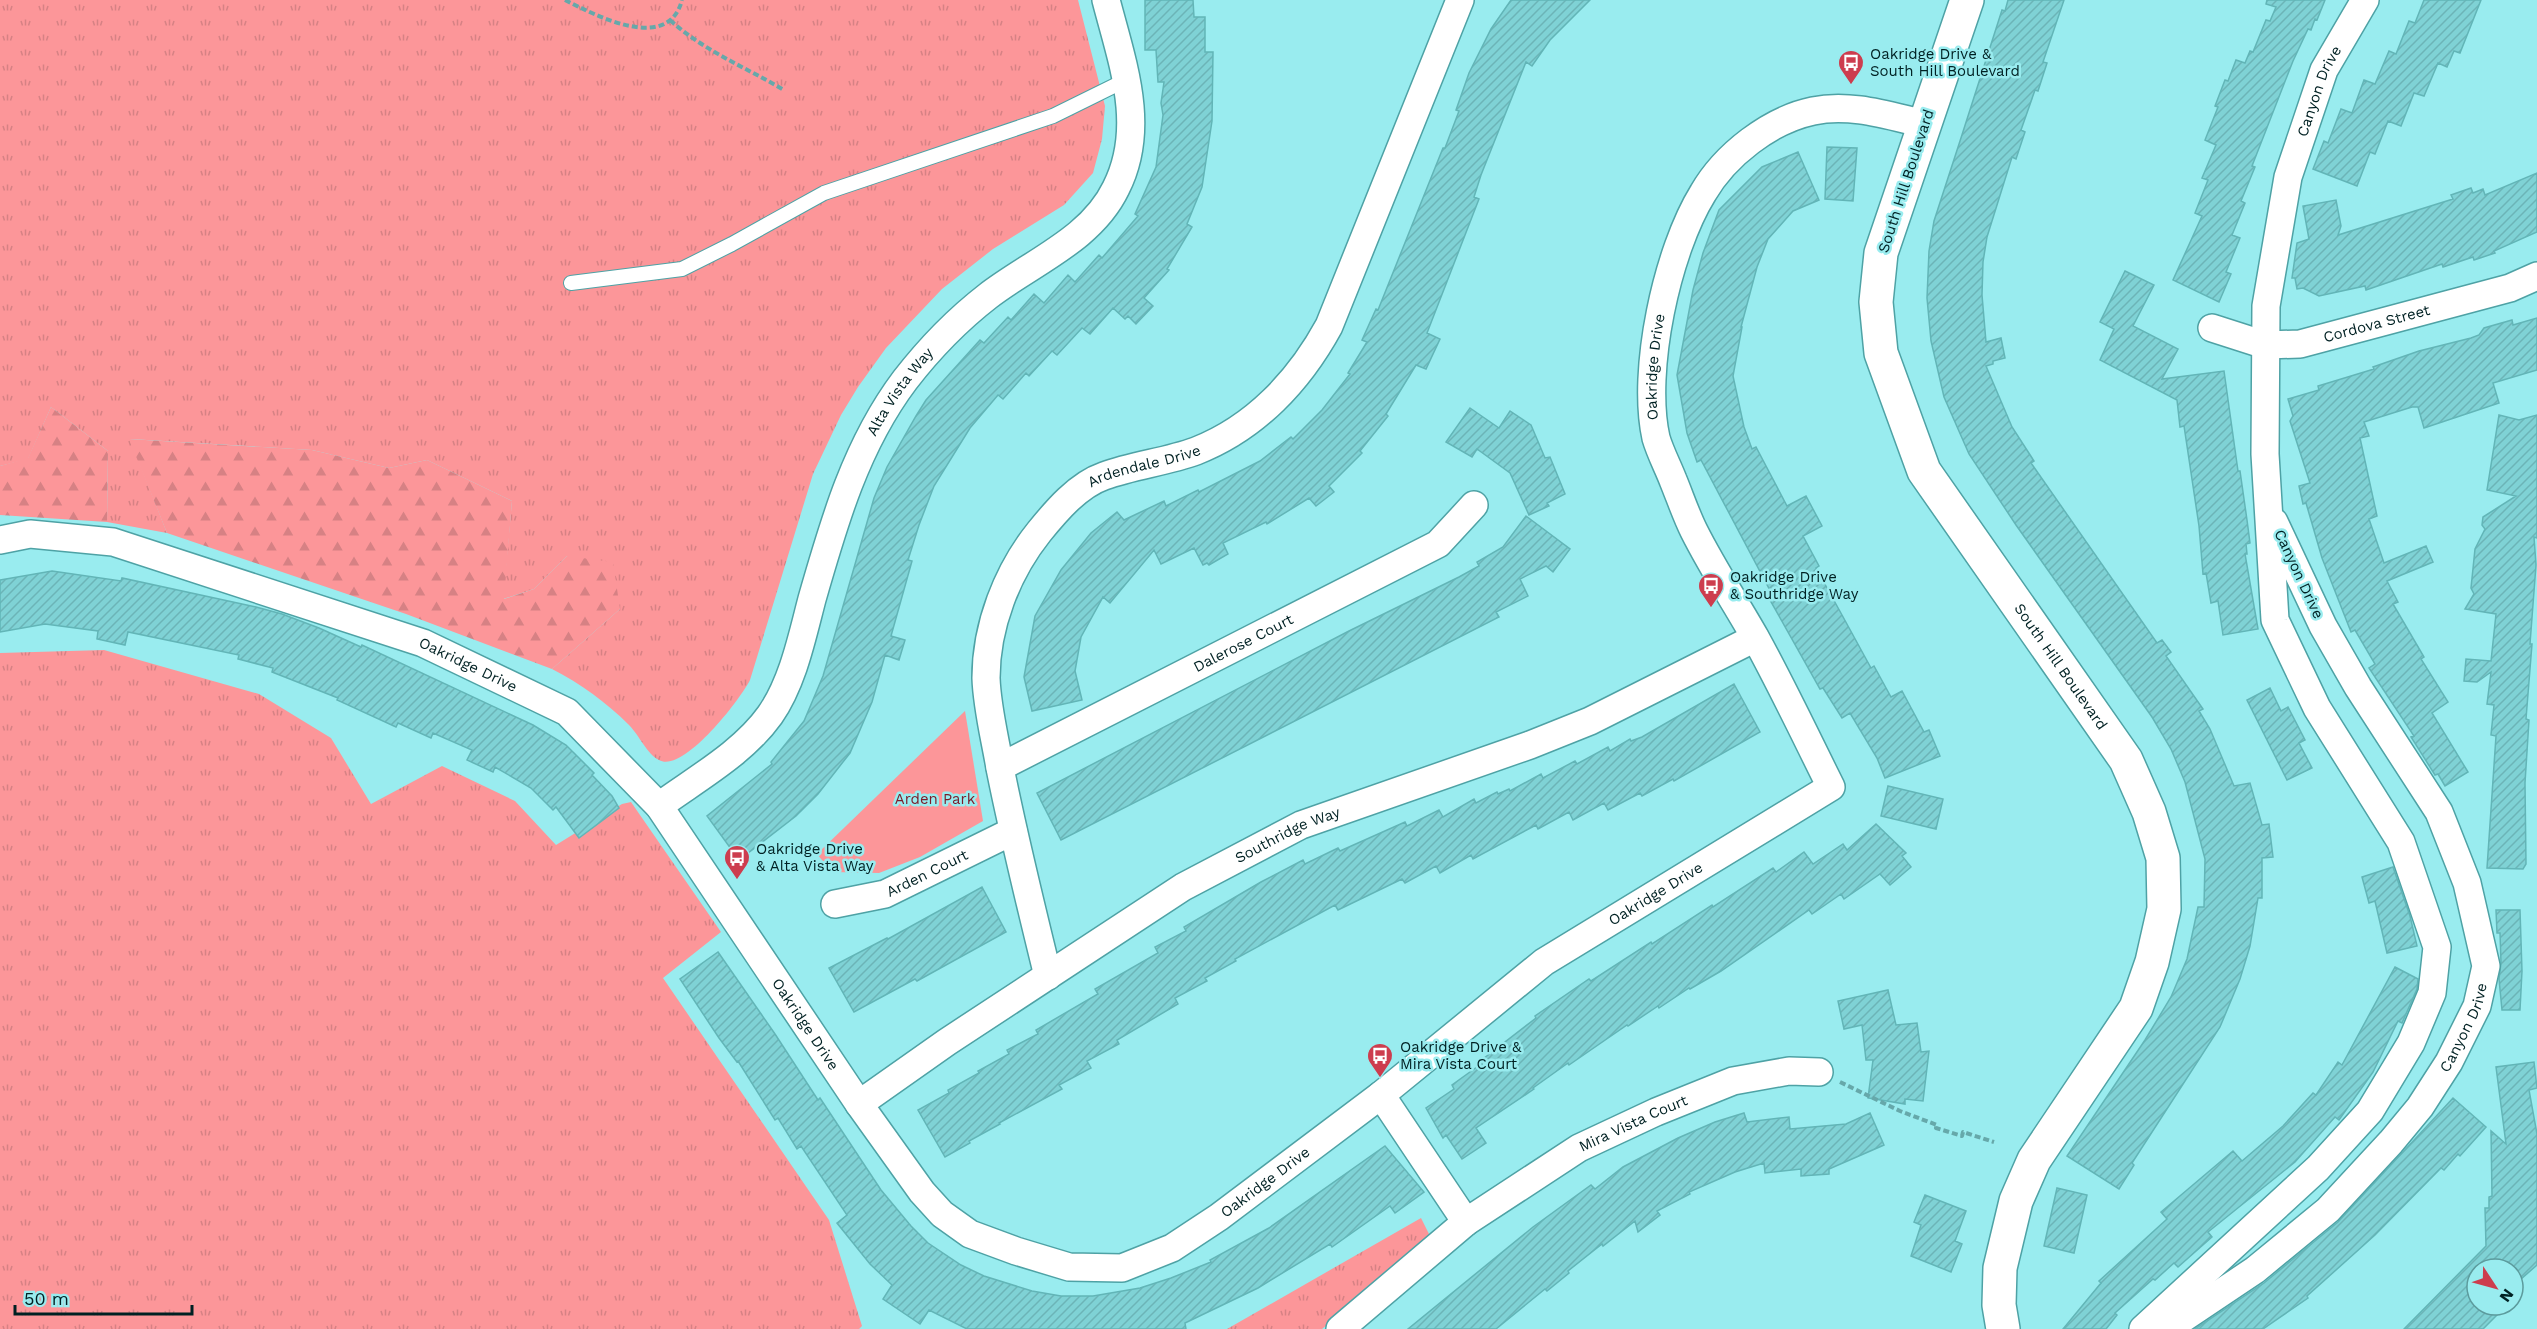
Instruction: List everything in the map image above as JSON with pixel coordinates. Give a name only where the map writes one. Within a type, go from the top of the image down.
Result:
[{"type":"street","name":"Alta Vista Way","points":[[659,806],[735,749],[770,715],[786,684],[847,485],[868,439],[904,381],[943,336],[988,296],[1081,233],[1103,209],[1116,190],[1125,167],[1132,133],[1126,80],[1106,0]]},
{"type":"street","name":"South Hill Boulevard","points":[[1967,0],[1881,253],[1876,302],[1881,353],[1924,471],[2126,760],[2149,812],[2163,858],[2164,909],[2152,962],[2136,1008],[2034,1160],[2016,1201],[2000,1268],[2000,1305],[2003,1329]]},
{"type":"street","name":"Canyon Drive","points":[[2143,1329],[2318,1168],[2370,1111],[2411,1043],[2432,993],[2437,947],[2401,842],[2317,708],[2275,620],[2265,454],[2266,306],[2288,177],[2324,70],[2365,0]]},
{"type":"street","name":"Ardendale Drive","points":[[1048,976],[1013,831],[990,716],[986,678],[998,605],[1012,572],[1031,542],[1052,515],[1076,493],[1102,477],[1196,451],[1218,440],[1262,412],[1299,373],[1329,326],[1456,1]]},
{"type":"street","name":"Oakridge Drive","points":[[0,540],[30,534],[113,542],[423,643],[567,712],[659,806],[859,1104],[921,1192],[942,1214],[970,1234],[1016,1251],[1069,1266],[1122,1268],[1172,1248],[1220,1217],[1381,1095],[1544,962],[1831,787],[1755,638],[1694,531],[1656,439],[1652,392],[1655,342],[1672,270],[1686,228],[1703,192],[1727,163],[1754,138],[1783,122],[1813,111],[1844,108],[1925,124]]},
{"type":"street","name":"Cordova Street","points":[[2212,328],[2265,345],[2301,344],[2510,288],[2537,276]]},
{"type":"street","name":"Dalerose Court","points":[[1000,767],[1438,544],[1474,505]]},
{"type":"street","name":"Canyon Drive","points":[[2167,1329],[2255,1270],[2328,1210],[2391,1142],[2420,1107],[2449,1062],[2476,1006],[2486,966],[2467,883],[2439,813],[2358,687],[2323,626],[2269,510]]},
{"type":"street","name":"Southridge Way","points":[[859,1104],[947,1042],[1183,887],[1301,825],[1530,745],[1590,721],[1755,638]]},
{"type":"street","name":"Arden Court","points":[[836,904],[885,894],[1013,831]]},
{"type":"street","name":"Mira Vista Court","points":[[1340,1329],[1466,1222],[1579,1148],[1656,1112],[1733,1082],[1789,1071],[1819,1072]]},
{"type":"street","points":[[1381,1095],[1466,1222]]},
{"type":"lane","points":[[572,283],[682,269],[824,193],[1053,116],[1126,80]]},
{"type":"path","points":[[565,0],[626,25],[652,28],[670,20],[682,0]]},
{"type":"path","points":[[670,20],[689,36],[724,59],[784,90]]},
{"type":"path","points":[[1819,1072],[1900,1112],[1937,1125],[1936,1128],[1962,1137],[1963,1132],[1994,1142]]},
{"type":"green space","points":[[0,0],[1078,0],[1105,106],[1102,139],[1093,173],[1064,205],[993,249],[942,289],[886,348],[858,387],[841,415],[813,474],[750,680],[723,718],[696,746],[682,756],[669,761],[659,760],[647,749],[629,725],[602,701],[552,669],[620,609],[567,556],[534,589],[503,599],[512,501],[427,460],[389,468],[312,450],[130,439],[167,533],[107,522],[108,451],[51,407],[28,459],[0,466]]},
{"type":"green space","points":[[51,407],[108,451],[107,522],[0,515],[0,466],[28,458]]},
{"type":"green space","points":[[129,439],[312,450],[389,468],[427,460],[512,501],[504,599],[534,589],[567,556],[613,562],[620,609],[552,669],[406,614],[167,533]]},
{"type":"green space","points":[[104,650],[259,694],[331,738],[371,804],[442,766],[515,801],[556,845],[622,804],[631,802],[721,932],[663,978],[829,1220],[862,1326],[859,1329],[0,1329],[0,653]]},
{"type":"green space","name":"Arden Park","points":[[965,711],[983,821],[920,857],[879,873],[832,872],[817,854]]},
{"type":"green space","points":[[1421,1218],[1433,1242],[1322,1329],[1227,1329]]},
{"type":"building","points":[[1145,0],[1193,0],[1194,17],[1205,17],[1205,52],[1213,52],[1212,121],[1202,187],[1187,224],[1192,227],[1167,269],[1169,270],[1144,298],[1153,306],[1136,324],[1128,316],[1125,319],[1113,308],[1090,334],[1082,328],[1057,355],[1052,351],[1029,376],[1026,373],[1003,399],[998,395],[970,428],[934,486],[919,525],[908,560],[912,561],[891,636],[905,640],[899,660],[885,655],[872,702],[850,753],[818,794],[796,816],[739,860],[707,816],[772,764],[771,762],[804,721],[823,676],[874,498],[887,467],[916,416],[926,400],[980,340],[984,343],[1008,317],[1011,320],[1034,294],[1044,303],[1068,275],[1075,282],[1099,255],[1102,258],[1138,216],[1135,214],[1156,167],[1163,115],[1161,103],[1164,82],[1158,82],[1156,50],[1145,50]]},
{"type":"building","points":[[1511,0],[1590,0],[1550,40],[1532,66],[1526,62],[1481,175],[1474,197],[1479,199],[1427,333],[1440,339],[1426,369],[1416,365],[1386,414],[1388,416],[1360,451],[1362,453],[1329,486],[1334,492],[1316,506],[1309,498],[1267,524],[1266,522],[1223,543],[1228,554],[1209,565],[1207,563],[1203,565],[1194,548],[1161,564],[1154,550],[1110,603],[1103,597],[1081,637],[1075,671],[1082,700],[1032,711],[1024,677],[1035,616],[1061,570],[1091,533],[1117,512],[1124,520],[1164,501],[1166,506],[1260,461],[1291,437],[1293,439],[1322,410],[1350,374],[1348,373],[1367,342],[1362,340],[1376,309],[1378,310],[1443,148],[1445,148],[1459,111],[1456,110],[1469,73],[1491,29]]},
{"type":"building","points":[[2008,0],[2064,0],[2043,62],[2047,63],[2038,91],[2035,90],[2021,130],[2025,132],[2016,159],[2012,157],[1987,237],[1983,262],[1982,295],[1986,342],[2001,338],[2005,358],[1993,361],[1993,364],[1986,366],[2012,427],[2034,461],[2031,463],[2157,643],[2162,640],[2171,652],[2166,656],[2203,709],[2199,711],[2210,729],[2234,786],[2250,783],[2262,825],[2269,824],[2273,857],[2262,858],[2262,898],[2258,898],[2250,946],[2240,979],[2220,1027],[2132,1163],[2134,1165],[2119,1189],[2067,1156],[2171,997],[2187,959],[2198,907],[2204,907],[2205,859],[2185,782],[2171,749],[2152,717],[2016,525],[1969,454],[1944,397],[1931,341],[1927,298],[1929,251],[1934,221],[2002,10],[2005,11]]},
{"type":"building","points":[[2267,0],[2325,0],[2317,20],[2315,19],[2311,30],[2308,29],[2293,61],[2252,166],[2255,167],[2241,201],[2245,203],[2232,235],[2240,238],[2226,272],[2231,274],[2219,302],[2173,280],[2202,216],[2195,213],[2208,180],[2202,178],[2216,145],[2205,140],[2218,107],[2215,106],[2236,60],[2245,63],[2250,51],[2253,52],[2266,20],[2270,21],[2276,7],[2266,4]]},
{"type":"building","points":[[2424,0],[2481,0],[2460,53],[2454,51],[2447,67],[2438,63],[2424,96],[2414,93],[2401,126],[2388,121],[2375,154],[2370,152],[2357,186],[2313,169],[2324,141],[2328,143],[2341,109],[2352,113],[2364,80],[2375,84],[2389,51],[2396,54],[2409,21],[2415,23]]},
{"type":"building","points":[[1827,147],[1857,148],[1853,201],[1825,199]]},
{"type":"building","points":[[1798,152],[1819,200],[1793,211],[1768,239],[1757,267],[1741,327],[1733,376],[1744,427],[1752,449],[1756,447],[1787,506],[1806,496],[1822,526],[1803,536],[1819,566],[1816,568],[1871,668],[1874,666],[1891,697],[1902,691],[1924,732],[1929,730],[1940,756],[1885,778],[1877,758],[1850,713],[1842,718],[1823,688],[1820,689],[1770,600],[1774,598],[1701,460],[1697,462],[1687,433],[1677,375],[1693,290],[1703,253],[1719,210],[1762,167]]},
{"type":"building","points":[[2537,173],[2537,232],[2494,251],[2495,253],[2474,260],[2473,257],[2443,267],[2442,264],[2366,290],[2365,286],[2319,296],[2303,288],[2297,289],[2295,278],[2292,278],[2297,243],[2309,239],[2303,206],[2336,200],[2341,226],[2338,235],[2453,199],[2451,195],[2471,188],[2473,193],[2483,189],[2485,195]]},
{"type":"building","points":[[2125,271],[2154,285],[2133,326],[2178,349],[2162,379],[2224,371],[2247,520],[2250,543],[2246,544],[2247,554],[2245,554],[2258,629],[2223,635],[2218,601],[2211,603],[2206,573],[2203,574],[2199,526],[2184,426],[2180,427],[2177,400],[2100,360],[2114,329],[2100,322]]},
{"type":"building","points":[[2537,318],[2537,370],[2493,383],[2499,403],[2424,428],[2418,407],[2412,407],[2364,422],[2369,436],[2360,438],[2377,516],[2369,519],[2384,563],[2426,546],[2433,562],[2387,581],[2398,602],[2393,604],[2424,657],[2421,659],[2448,702],[2432,713],[2468,772],[2445,786],[2438,774],[2435,775],[2411,737],[2414,736],[2369,668],[2375,664],[2355,630],[2351,632],[2322,558],[2306,503],[2303,504],[2299,486],[2310,483],[2290,421],[2293,416],[2288,399],[2319,390],[2318,386],[2374,369],[2373,367],[2419,351],[2471,338],[2479,335],[2484,328],[2512,320],[2513,325]]},
{"type":"building","points":[[1470,408],[1499,428],[1510,411],[1531,425],[1545,458],[1550,457],[1565,494],[1547,503],[1549,506],[1529,515],[1510,473],[1477,449],[1472,457],[1446,442]]},
{"type":"building","points":[[2499,415],[2519,420],[2537,415],[2537,538],[2534,537],[2536,565],[2526,719],[2529,720],[2525,783],[2526,864],[2523,869],[2487,868],[2496,736],[2491,735],[2494,705],[2487,704],[2491,672],[2477,682],[2464,681],[2466,659],[2491,661],[2496,614],[2465,609],[2474,594],[2471,588],[2475,549],[2485,529],[2482,525],[2483,517],[2516,496],[2487,490]]},
{"type":"building","points":[[1526,516],[1570,549],[1553,572],[1546,566],[1520,579],[1528,596],[1496,612],[1499,617],[1061,840],[1037,793],[1479,566],[1477,562],[1503,547]]},
{"type":"building","points":[[52,571],[121,581],[122,578],[256,607],[319,628],[361,647],[362,645],[533,725],[566,745],[594,773],[592,775],[612,796],[619,808],[579,838],[556,807],[553,810],[531,788],[495,767],[493,772],[467,760],[472,750],[433,733],[431,738],[398,723],[396,727],[337,700],[338,698],[272,672],[273,668],[238,659],[239,655],[128,632],[125,645],[97,639],[98,631],[45,624],[0,632],[0,580]]},
{"type":"building","points":[[1734,684],[1760,732],[1674,781],[1673,779],[1642,796],[1640,793],[1608,810],[1604,803],[1573,820],[1569,812],[1538,829],[1536,825],[1473,859],[1471,855],[1440,873],[1436,866],[1405,883],[1402,879],[1338,910],[1335,905],[1235,959],[1236,961],[1205,978],[1207,981],[1175,998],[1178,1004],[1117,1040],[1119,1044],[1087,1061],[1091,1068],[1059,1085],[1062,1089],[999,1123],[945,1157],[918,1110],[1009,1054],[1007,1050],[1038,1034],[1036,1030],[1098,994],[1095,989],[1158,953],[1155,947],[1186,931],[1184,927],[1303,860],[1305,864],[1338,848],[1340,851],[1405,822],[1407,826],[1439,810],[1443,817],[1474,799],[1476,803],[1497,792],[1498,794],[1509,789],[1510,791],[1541,774],[1543,778],[1575,761],[1577,764],[1608,747],[1610,751],[1630,739],[1631,741],[1642,737]]},
{"type":"building","points":[[2270,688],[2281,711],[2288,707],[2305,740],[2299,743],[2312,768],[2287,780],[2247,700]]},
{"type":"building","points":[[1888,786],[1943,799],[1936,829],[1881,816]]},
{"type":"building","points":[[1876,824],[1906,853],[1902,856],[1911,867],[1890,885],[1880,874],[1844,899],[1841,894],[1812,914],[1809,910],[1721,971],[1627,1025],[1569,1065],[1568,1063],[1476,1128],[1486,1143],[1462,1159],[1446,1135],[1443,1138],[1426,1108],[1454,1089],[1452,1085],[1481,1064],[1479,1062],[1536,1018],[1535,1016],[1589,979],[1591,981],[1773,868],[1776,872],[1804,852],[1813,864],[1843,844],[1847,850]]},
{"type":"building","points":[[2393,867],[2410,916],[2417,946],[2387,953],[2375,901],[2369,903],[2362,877]]},
{"type":"building","points":[[982,887],[1006,932],[917,981],[915,979],[854,1012],[829,968],[888,939]]},
{"type":"building","points":[[2496,910],[2520,910],[2522,971],[2520,1010],[2502,1010],[2499,979],[2500,933],[2497,933]]},
{"type":"building","points":[[718,952],[881,1190],[928,1243],[961,1265],[984,1276],[1032,1291],[1061,1296],[1093,1296],[1140,1288],[1171,1278],[1211,1262],[1210,1260],[1269,1228],[1385,1146],[1424,1192],[1395,1213],[1390,1206],[1332,1247],[1330,1244],[1258,1288],[1185,1323],[1186,1329],[967,1329],[929,1310],[920,1324],[883,1299],[892,1285],[870,1264],[837,1223],[847,1215],[801,1146],[797,1149],[778,1118],[775,1120],[738,1061],[719,1038],[680,979]]},
{"type":"building","points":[[2395,967],[2418,979],[2417,989],[2402,1023],[2398,1021],[2373,1072],[2339,1120],[2335,1117],[2295,1162],[2208,1232],[2212,1237],[2178,1267],[2174,1263],[2115,1313],[2117,1315],[2106,1329],[2063,1329],[2101,1283],[2099,1281],[2167,1219],[2161,1212],[2233,1151],[2242,1161],[2283,1126],[2313,1093],[2316,1095],[2338,1062],[2342,1065]]},
{"type":"building","points":[[1888,990],[1896,1025],[1917,1023],[1921,1052],[1929,1051],[1923,1101],[1905,1099],[1905,1104],[1868,1098],[1873,1060],[1866,1060],[1862,1025],[1844,1029],[1838,1001]]},
{"type":"building","points":[[2534,1062],[2537,1088],[2529,1090],[2537,1134],[2537,1265],[2525,1276],[2525,1257],[2475,1257],[2486,1246],[2485,1208],[2489,1208],[2489,1197],[2492,1196],[2491,1131],[2506,1144],[2496,1067]]},
{"type":"building","points":[[2453,1098],[2486,1127],[2460,1156],[2458,1154],[2444,1170],[2441,1168],[2375,1235],[2307,1296],[2308,1298],[2263,1329],[2195,1329],[2264,1283],[2338,1222]]},
{"type":"building","points":[[1744,1113],[1747,1122],[1789,1117],[1790,1129],[1846,1124],[1870,1113],[1884,1145],[1829,1169],[1829,1174],[1801,1176],[1801,1169],[1765,1173],[1764,1163],[1735,1172],[1689,1192],[1690,1194],[1657,1211],[1660,1215],[1638,1232],[1635,1221],[1603,1246],[1602,1244],[1547,1291],[1545,1289],[1496,1329],[1408,1329],[1533,1227],[1591,1185],[1595,1189],[1623,1167],[1678,1138],[1715,1122]]},
{"type":"building","points":[[2057,1188],[2087,1195],[2074,1253],[2044,1246]]},
{"type":"building","points":[[1925,1195],[1966,1211],[1955,1241],[1962,1244],[1951,1272],[1911,1256],[1921,1225],[1914,1222]]},
{"type":"building","points":[[2465,1267],[2465,1317],[2495,1317],[2483,1329],[2404,1329]]},
{"type":"place","name":"Oakridge Drive & South Hill Boulevard","points":[[1851,86]]},
{"type":"place","name":"Oakridge Drive & Southridge Way","points":[[1711,609]]},
{"type":"place","name":"Oakridge Drive & Alta Vista Way","points":[[737,881]]},
{"type":"place","name":"Oakridge Drive & Mira Vista Court","points":[[1380,1079]]}]
